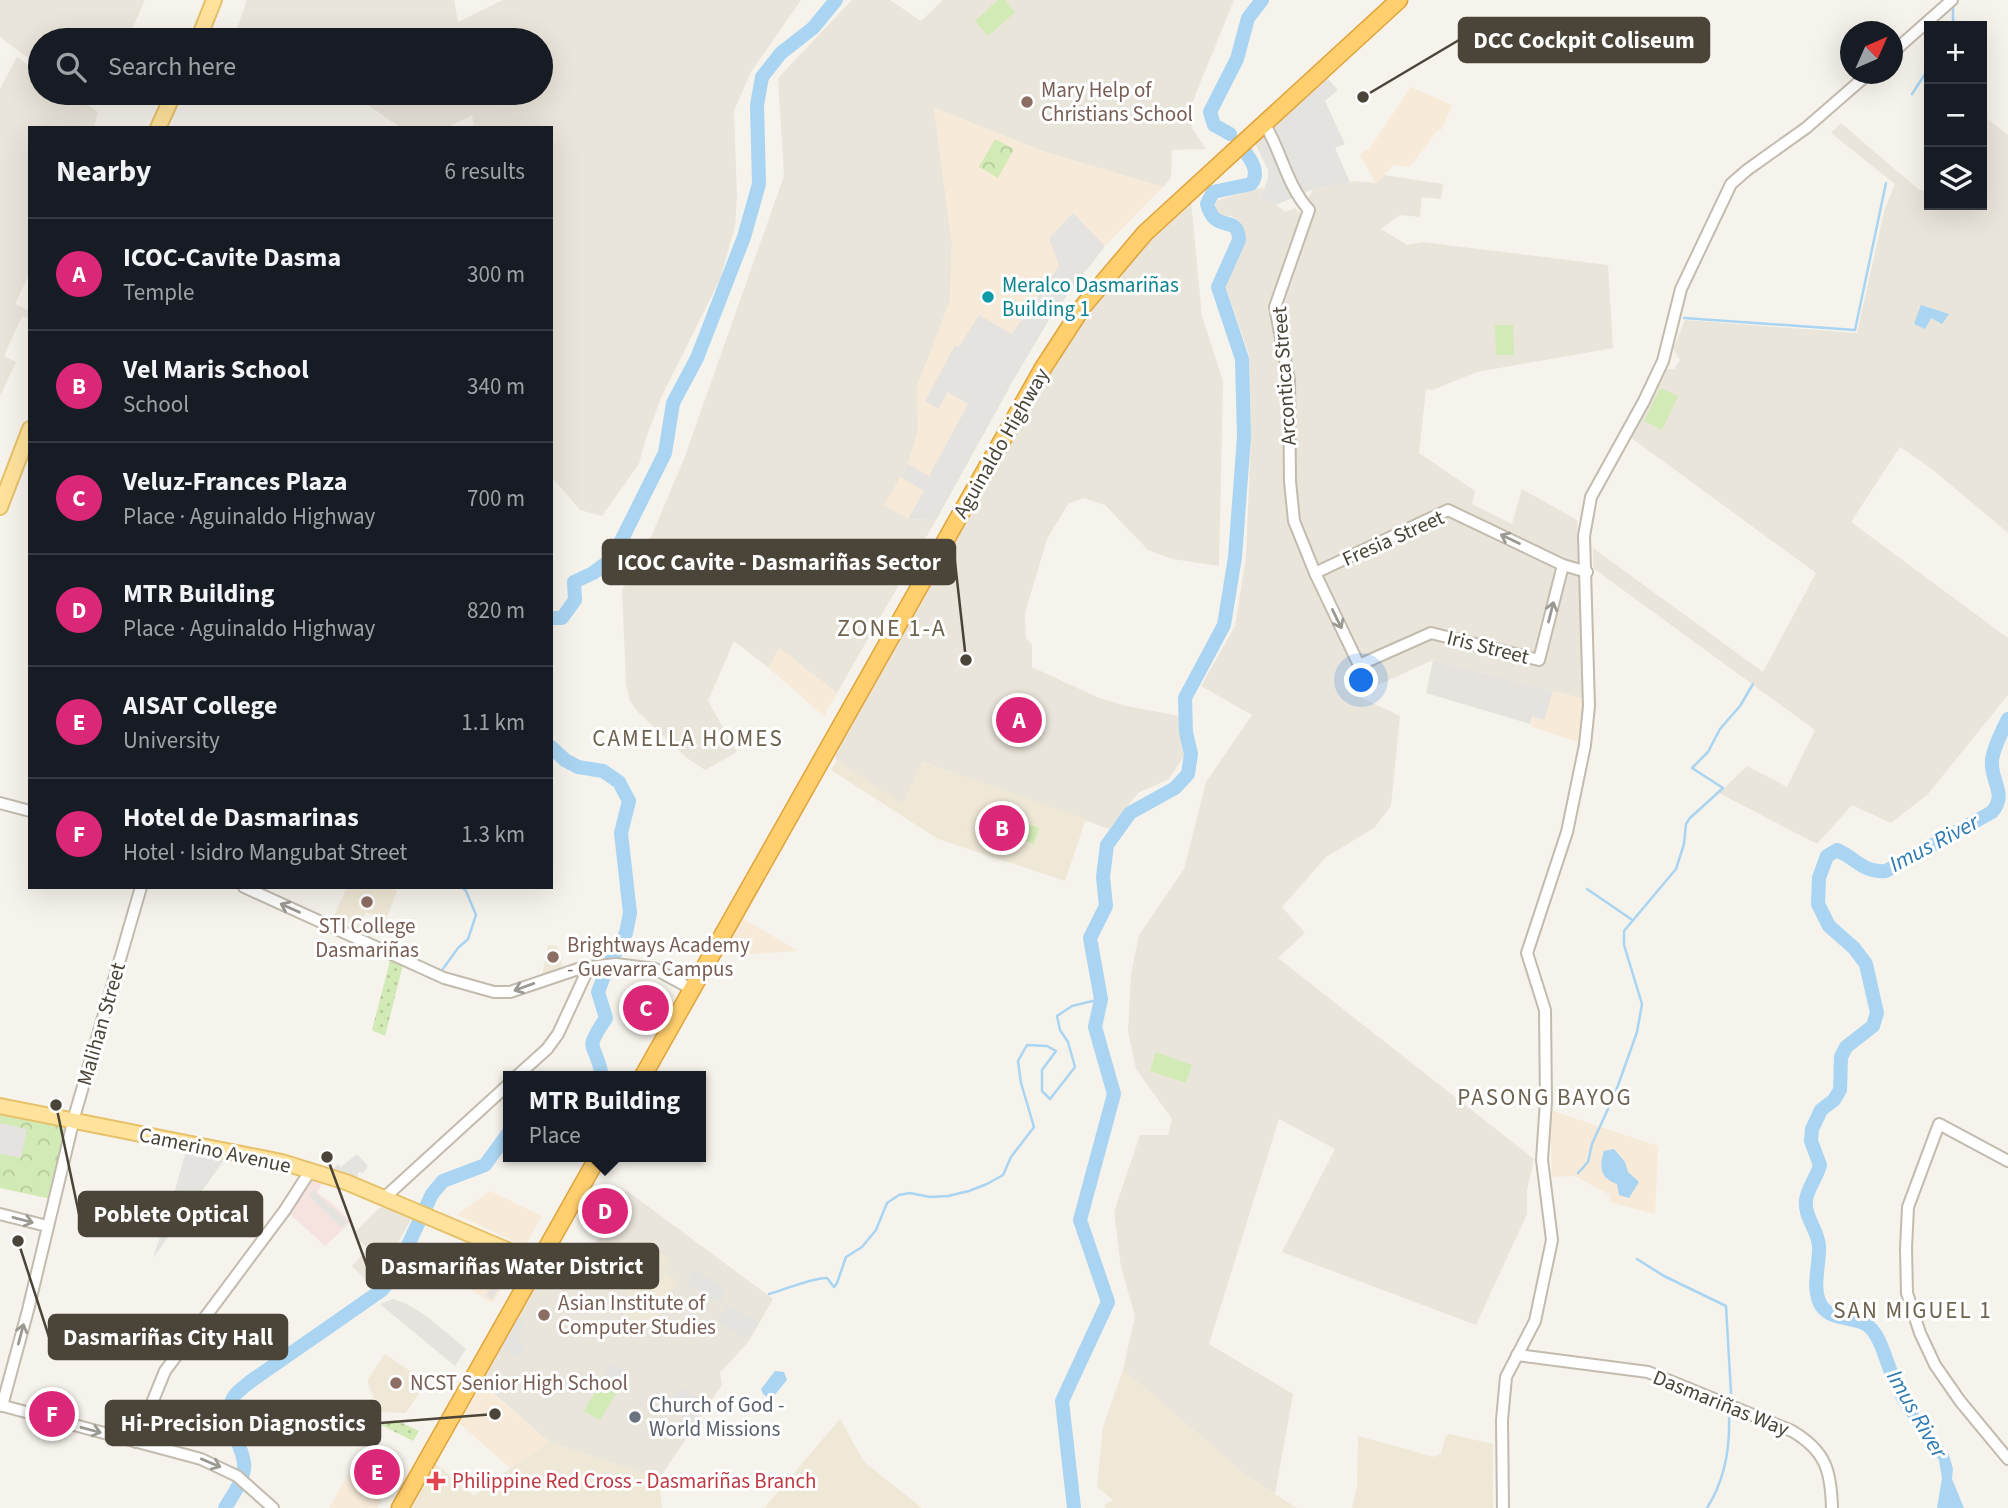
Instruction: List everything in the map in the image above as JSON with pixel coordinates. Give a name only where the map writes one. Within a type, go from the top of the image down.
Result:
[{"type":"highway","name":"Aguinaldo Highway","points":[[646,1071],[688,987],[1029,372],[1060,323],[1125,240],[1229,149],[1386,0]]},
{"type":"highway","name":"Aguinaldo Highway","points":[[1246,133],[1264,123],[1399,0]]},
{"type":"highway","name":"Aguinaldo Highway","points":[[636,1071],[688,987]]},
{"type":"highway","points":[[580,1180],[585,1162]]},
{"type":"highway","points":[[400,1508],[580,1180],[594,1162]]},
{"type":"highway","points":[[390,1508],[532,1266]]},
{"type":"main road","points":[[203,28],[214,0]]},
{"type":"main road","points":[[159,126],[169,105]]},
{"type":"main road","points":[[0,507],[28,434]]},
{"type":"main road","name":"Camerino Avenue","points":[[0,1106],[282,1162],[445,1223],[532,1266]]},
{"type":"street","points":[[1903,43],[1952,0]]},
{"type":"street","points":[[1503,1508],[1504,1385],[1508,1371],[1535,1321],[1552,1240],[1542,1160],[1546,1101],[1545,1010],[1527,953],[1567,832],[1585,745],[1589,711],[1584,536],[1591,497],[1663,362],[1681,289],[1731,184],[1806,128],[1857,84]]},
{"type":"street","name":"Arcontica Street","points":[[1264,123],[1298,195],[1309,210],[1275,307],[1289,380],[1290,481],[1294,521],[1315,573],[1359,665]]},
{"type":"street","name":"Fresia Street","points":[[1315,573],[1448,510],[1563,565],[1587,572]]},
{"type":"street","name":"Iris Street","points":[[1359,665],[1431,633],[1539,660],[1563,565]]},
{"type":"street","points":[[0,803],[28,810]]},
{"type":"street","name":"Malihan Street","points":[[1,1406],[28,1310],[73,1120],[140,889]]},
{"type":"street","points":[[248,889],[444,978],[494,992],[510,992],[589,967],[615,964],[647,967],[688,987]]},
{"type":"street","points":[[523,1071],[547,1049],[558,1034],[589,967]]},
{"type":"street","points":[[384,1198],[503,1089]]},
{"type":"street","points":[[2008,1161],[1939,1124],[1908,1207],[1906,1248],[1907,1293],[1920,1334],[1935,1364],[1959,1401],[2008,1459]]},
{"type":"street","points":[[136,1442],[165,1371],[285,1210],[310,1171]]},
{"type":"street","points":[[0,1214],[47,1226]]},
{"type":"street","name":"Dasmariñas Way","points":[[1517,1355],[1648,1373],[1792,1431],[1806,1439],[1825,1463],[1831,1479],[1832,1508]]},
{"type":"street","points":[[1,1406],[201,1458],[237,1476],[273,1508]]},
{"type":"shaded area","points":[[0,0],[145,0],[132,28],[28,28],[28,58],[0,37]]},
{"type":"shaded area","points":[[247,0],[454,0],[458,22],[503,0],[801,0],[751,72],[734,111],[737,197],[735,227],[720,279],[661,398],[639,464],[602,516],[580,510],[553,478],[553,126],[474,126],[472,115],[451,126],[398,126],[368,105],[553,105],[553,28],[237,28]]},
{"type":"shaded area","points":[[852,0],[890,0],[921,21],[943,0],[1234,0],[1190,108],[1192,128],[1206,149],[1172,150],[1171,178],[1163,187],[1042,151],[934,108],[952,243],[950,301],[917,387],[918,431],[901,477],[908,519],[936,520],[837,693],[779,648],[769,668],[734,641],[708,701],[737,752],[705,770],[687,758],[638,712],[630,701],[626,684],[622,590],[637,570],[684,459],[784,176],[778,78]]},
{"type":"shaded area","points":[[17,57],[28,65],[28,105],[88,105],[98,112],[94,126],[28,126],[28,276],[15,304],[28,310],[28,318],[22,316],[4,356],[16,362],[0,396],[0,89]]},
{"type":"shaded area","points":[[1327,78],[1338,90],[1325,101],[1345,144],[1335,148],[1350,182],[1313,189],[1276,205],[1260,199],[1268,178],[1268,170],[1255,143]]},
{"type":"shaded area","points":[[1411,87],[1452,105],[1442,129],[1437,131],[1410,167],[1393,165],[1376,184],[1360,154],[1370,148]]},
{"type":"shaded area","points":[[934,108],[1042,151],[1163,187],[1105,246],[1050,318],[936,520],[908,519],[884,505],[908,464],[918,431],[917,387],[950,301],[952,243]]},
{"type":"shaded area","points":[[1987,119],[2008,135],[2008,533],[1932,469],[1900,447],[1851,522],[2008,638],[2008,695],[1928,794],[1891,823],[1852,805],[1817,844],[1719,793],[1747,766],[1787,787],[1815,730],[1593,568],[1593,548],[1763,672],[1816,573],[1630,437],[1665,369],[1674,369],[1680,360],[1673,349],[1685,320],[1857,333],[1885,208],[1895,184],[1831,133],[1841,123],[1918,189],[1924,191],[1924,210],[1987,210]]},
{"type":"shaded area","points":[[1384,175],[1443,184],[1441,199],[1422,197],[1420,217],[1400,215],[1381,229],[1407,245],[1422,242],[1608,265],[1613,348],[1477,372],[1433,390],[1426,389],[1419,453],[1475,491],[1472,504],[1512,524],[1522,489],[1577,520],[1585,621],[1584,699],[1433,660],[1356,695],[1400,716],[1391,806],[1374,828],[1326,857],[1282,907],[1305,933],[1278,958],[1534,1159],[1527,1190],[1527,1214],[1476,1325],[1282,1252],[1335,1149],[1279,1119],[1209,1344],[1293,1394],[1275,1494],[1248,1477],[1123,1370],[1135,1316],[1121,1267],[1114,1212],[1140,1135],[1168,1135],[1172,1119],[1136,1069],[1128,1031],[1131,974],[1139,935],[1184,869],[1206,782],[1252,715],[1201,686],[1235,626],[1246,557],[1251,433],[1249,355],[1225,285],[1244,235],[1240,221],[1231,216],[1219,215],[1215,209],[1216,202],[1264,187],[1260,199],[1286,212],[1295,208],[1301,214],[1313,189],[1356,181],[1376,183]]},
{"type":"shaded area","points":[[1191,200],[1202,316],[1223,381],[1219,566],[1173,559],[1148,550],[1105,505],[1083,498],[1068,504],[1047,539],[1025,613],[1026,638],[1032,645],[1032,667],[1099,698],[1180,716],[1184,756],[1169,779],[1138,793],[1109,829],[923,762],[903,805],[837,761],[833,752],[1074,330],[1131,255]]},
{"type":"shaded area","points":[[1073,213],[1105,246],[1050,318],[936,520],[908,519],[924,491],[901,477],[908,464],[929,476],[968,404],[948,392],[938,409],[925,401],[955,345],[959,347],[979,315],[1012,334],[1059,266],[1049,238]]},
{"type":"shaded area","points":[[779,648],[837,693],[824,716],[769,668]]},
{"type":"shaded area","points":[[1433,660],[1541,688],[1530,724],[1426,693]]},
{"type":"shaded area","points":[[1541,688],[1584,699],[1586,708],[1580,743],[1530,726]]},
{"type":"shaded area","points":[[1541,688],[1553,691],[1542,720],[1532,716]]},
{"type":"shaded area","points":[[837,761],[903,804],[922,762],[1086,819],[1065,881],[938,839],[831,770]]},
{"type":"shaded area","name":"STI College Dasmariñas","points":[[346,889],[397,891],[385,921],[366,912],[357,931],[333,919]]},
{"type":"shaded area","points":[[742,918],[798,951],[720,956]]},
{"type":"shaded area","name":"Brightways Academy - Guevarra Campus","points":[[548,945],[557,946],[563,967],[542,975]]},
{"type":"shaded area","points":[[1550,1110],[1658,1146],[1655,1214],[1609,1202],[1610,1195],[1575,1176],[1552,1177]]},
{"type":"shaded area","points":[[0,1123],[27,1129],[21,1158],[0,1154]]},
{"type":"shaded area","points":[[186,1151],[225,1159],[153,1258],[171,1204]]},
{"type":"shaded area","points":[[357,1154],[368,1166],[363,1173],[358,1172],[357,1178],[332,1170],[338,1164],[341,1167]]},
{"type":"shaded area","points":[[311,1180],[322,1184],[317,1192],[351,1222],[325,1246],[289,1213]]},
{"type":"shaded area","points":[[313,1190],[348,1222],[342,1228],[309,1196]]},
{"type":"shaded area","points":[[626,1190],[773,1299],[749,1341],[720,1373],[722,1385],[659,1479],[549,1442],[481,1382],[542,1271],[570,1288]]},
{"type":"shaded area","points":[[490,1191],[542,1216],[525,1246],[457,1215]]},
{"type":"shaded area","points":[[386,1207],[412,1218],[391,1255],[367,1281],[352,1266],[368,1249],[353,1234],[379,1208]]},
{"type":"shaded area","points":[[476,1246],[508,1259],[513,1269],[493,1303],[454,1280]]},
{"type":"shaded area","points":[[477,1249],[507,1261],[511,1269],[492,1300],[486,1296],[501,1270],[473,1255]]},
{"type":"shaded area","points":[[653,1249],[669,1258],[662,1272],[678,1280],[650,1329],[618,1311]]},
{"type":"shaded area","points":[[697,1271],[724,1288],[725,1293],[720,1303],[686,1284],[693,1272]]},
{"type":"shaded area","points":[[393,1299],[425,1315],[466,1349],[455,1366],[380,1304]]},
{"type":"shaded area","points":[[727,1306],[759,1322],[746,1339],[718,1321]]},
{"type":"shaded area","points":[[517,1317],[526,1322],[517,1339],[526,1345],[519,1358],[501,1347]]},
{"type":"shaded area","name":"NCST Senior High School","points":[[385,1354],[426,1382],[406,1413],[380,1412],[368,1384],[368,1379]]},
{"type":"shaded area","points":[[611,1363],[628,1372],[618,1390],[602,1380]]},
{"type":"shaded area","points":[[1123,1370],[1248,1477],[1297,1508],[1106,1508],[1104,1505],[1113,1500],[1097,1487],[1103,1427]]},
{"type":"shaded area","points":[[482,1384],[549,1442],[510,1468],[459,1423]]},
{"type":"shaded area","points":[[680,1388],[698,1398],[693,1427],[683,1439],[672,1433],[683,1415],[671,1407]]},
{"type":"shaded area","points":[[840,1419],[864,1462],[922,1508],[764,1508]]},
{"type":"shaded area","points":[[1449,1434],[1493,1444],[1493,1508],[1352,1508],[1357,1486],[1358,1436],[1434,1457],[1441,1453]]},
{"type":"shaded area","points":[[549,1442],[659,1479],[662,1508],[409,1508],[435,1463],[474,1496]]},
{"type":"shaded area","points":[[363,1452],[397,1473],[388,1489],[353,1467]]},
{"type":"shaded area","points":[[353,1467],[388,1489],[377,1508],[329,1508]]},
{"type":"green space","points":[[998,0],[1005,0],[1015,12],[988,36],[975,21]]},
{"type":"green space","points":[[995,139],[1014,149],[998,178],[979,167]]},
{"type":"green space","points":[[1495,325],[1513,325],[1514,355],[1496,355]]},
{"type":"green space","points":[[1660,388],[1678,396],[1662,430],[1644,421]]},
{"type":"green space","points":[[1008,817],[1039,828],[1034,844],[1003,833]]},
{"type":"green space","points":[[390,961],[403,965],[385,1036],[372,1030]]},
{"type":"green space","points":[[1156,1052],[1192,1065],[1186,1083],[1150,1071]]},
{"type":"green space","points":[[0,1113],[60,1125],[66,1131],[51,1199],[0,1188]]},
{"type":"green space","points":[[602,1380],[618,1390],[600,1420],[584,1411]]},
{"type":"green space","points":[[396,1420],[419,1431],[413,1441],[377,1423]]},
{"type":"water","points":[[1484,19],[1514,44],[1507,58],[1473,40]]},
{"type":"water","points":[[1921,305],[1949,314],[1942,324],[1931,318],[1925,329],[1914,324]]},
{"type":"water","points":[[1614,1149],[1625,1162],[1628,1172],[1639,1182],[1629,1198],[1619,1195],[1617,1184],[1607,1179],[1602,1171],[1604,1151]]},
{"type":"water","points":[[1890,1355],[1909,1400],[1949,1455],[1953,1469],[1952,1479],[1964,1508],[1937,1508],[1942,1478],[1939,1460],[1897,1402],[1879,1356]]},
{"type":"water","points":[[775,1371],[784,1372],[787,1380],[773,1397],[767,1397],[761,1389]]},
{"type":"waterway","points":[[553,618],[562,618],[575,600],[574,582],[593,573],[612,559],[665,453],[673,403],[697,358],[744,237],[759,184],[757,105],[762,77],[781,53],[813,28],[836,0]]},
{"type":"waterway","points":[[1230,134],[1214,125],[1210,112],[1237,59],[1248,18],[1262,0]]},
{"type":"waterway","points":[[1953,5],[1953,21]]},
{"type":"waterway","points":[[1912,94],[1924,76]]},
{"type":"waterway","points":[[1074,1508],[1062,1401],[1108,1302],[1080,1220],[1114,1094],[1095,1027],[1101,999],[1090,938],[1106,906],[1103,877],[1107,845],[1130,813],[1175,788],[1188,774],[1191,754],[1186,732],[1185,698],[1224,625],[1235,557],[1244,437],[1242,359],[1218,287],[1239,240],[1235,227],[1216,219],[1207,204],[1213,192],[1251,184],[1255,170],[1242,148]]},
{"type":"waterway","points":[[1684,318],[1855,330],[1886,183]]},
{"type":"waterway","points":[[1616,1091],[1637,1032],[1642,1004],[1624,945],[1624,931],[1676,869],[1684,844],[1686,824],[1690,818],[1723,788],[1692,768],[1708,752],[1720,729],[1740,706],[1753,684]]},
{"type":"waterway","name":"Imus River","points":[[1891,1372],[1872,1329],[1862,1322],[1828,1312],[1819,1302],[1817,1294],[1819,1246],[1806,1206],[1807,1195],[1820,1165],[1811,1141],[1812,1129],[1821,1110],[1834,1100],[1840,1090],[1841,1057],[1846,1047],[1873,1026],[1877,1013],[1866,964],[1854,948],[1829,926],[1818,904],[1819,878],[1827,856],[1837,850],[1866,868],[1886,871],[1992,812],[1997,805],[1999,793],[1993,775],[1992,760],[2008,719]]},
{"type":"waterway","points":[[553,749],[578,767],[603,771],[619,782],[629,801],[621,833],[630,913],[626,933],[611,961]]},
{"type":"waterway","points":[[440,973],[468,939],[476,915],[464,889]]},
{"type":"waterway","points":[[1587,889],[1631,919]]},
{"type":"waterway","points":[[601,1071],[593,1043],[606,1018],[598,992],[607,968]]},
{"type":"waterway","points":[[769,1294],[821,1278],[827,1278],[834,1287],[846,1257],[862,1247],[876,1230],[887,1203],[899,1195],[910,1193],[930,1197],[948,1196],[969,1191],[1003,1175],[1011,1157],[1034,1127],[1021,1083],[1018,1061],[1027,1045],[1047,1046],[1056,1051],[1042,1070],[1042,1091],[1050,1099],[1075,1067],[1057,1016],[1072,1006],[1101,999]]},
{"type":"waterway","points":[[1578,1173],[1588,1162],[1592,1144],[1613,1098]]},
{"type":"waterway","points":[[225,1508],[238,1487],[244,1469],[230,1421],[229,1412],[235,1395],[382,1290],[394,1275],[432,1194],[443,1181],[485,1165],[503,1140]]},
{"type":"waterway","points":[[1637,1259],[1664,1276],[1726,1306],[1731,1393]]},
{"type":"waterway","points":[[1707,1508],[1725,1465],[1729,1418]]},
{"type":"place","name":"DCC Cockpit Coliseum","points":[[1363,97]]},
{"type":"place","name":"Mary Help of Christians School","points":[[1027,102]]},
{"type":"place","name":"Meralco Dasmariñas Building 1","points":[[988,297]]},
{"type":"place","name":"ICOC Cavite - Dasmariñas Sector","points":[[966,660]]},
{"type":"place","name":"ICOC-Cavite Dasma","points":[[1019,720]]},
{"type":"place","name":"Vel Maris School","points":[[1002,828]]},
{"type":"place","name":"STI College Dasmariñas","points":[[367,902]]},
{"type":"place","name":"Brightways Academy - Guevarra Campus","points":[[553,957]]},
{"type":"place","name":"Veluz-Frances Plaza","points":[[646,1008]]},
{"type":"place","name":"Poblete Optical","points":[[56,1105]]},
{"type":"place","name":"Dasmariñas Water District","points":[[327,1157]]},
{"type":"place","name":"MTR Building","points":[[605,1211]]},
{"type":"place","name":"Dasmariñas City Hall","points":[[18,1241]]},
{"type":"place","name":"Asian Institute of Computer Studies","points":[[544,1315]]},
{"type":"place","name":"NCST Senior High School","points":[[396,1383]]},
{"type":"place","name":"Hotel de Dasmarinas","points":[[52,1414]]},
{"type":"place","name":"Hi-Precision Diagnostics","points":[[495,1414]]},
{"type":"place","name":"Church of God - World Missions","points":[[635,1417]]},
{"type":"place","name":"AISAT College","points":[[377,1472]]},
{"type":"place","name":"Philippine Red Cross - Dasmariñas Branch","points":[[436,1481]]},
{"type":"district","name":"ZONE 1-A","points":[[892,628]]},
{"type":"district","name":"CAMELLA HOMES","points":[[688,738]]},
{"type":"district","name":"PASONG BAYOG","points":[[1545,1097]]},
{"type":"district","name":"SAN MIGUEL 1","points":[[1913,1310]]}]
